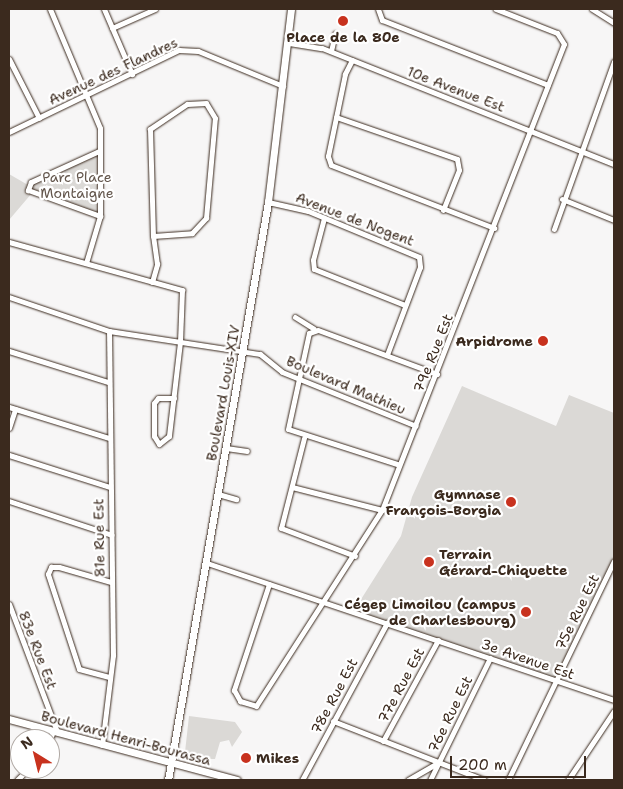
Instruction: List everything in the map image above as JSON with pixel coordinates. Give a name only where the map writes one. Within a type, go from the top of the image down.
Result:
[{"type":"main road","name":"Boulevard Louis-XIV","points":[[168,780],[268,202],[284,86],[291,9]]},
{"type":"main road","name":"Boulevard Henri-Bourassa","points":[[9,719],[47,729]]},
{"type":"main road","name":"Boulevard Henri-Bourassa","points":[[60,732],[237,780]]},
{"type":"street","points":[[50,9],[89,96],[100,128],[100,216],[86,263]]},
{"type":"street","points":[[104,9],[132,74]]},
{"type":"street","points":[[112,28],[155,9]]},
{"type":"street","points":[[378,9],[382,20],[548,85]]},
{"type":"street","name":"79e Rue Est","points":[[269,584],[235,684],[234,694],[240,701],[256,706],[263,700],[355,556],[382,510],[397,464],[416,426],[437,374],[548,85],[563,38],[496,9]]},
{"type":"street","points":[[592,9],[614,23]]},
{"type":"street","points":[[331,52],[335,33]]},
{"type":"street","name":"10e Avenue Est","points":[[288,43],[331,52],[614,164]]},
{"type":"street","name":"Avenue des Flandres","points":[[9,132],[188,49],[284,86]]},
{"type":"street","points":[[9,60],[39,118]]},
{"type":"street","points":[[352,60],[336,117],[328,159],[331,165],[443,210],[494,228]]},
{"type":"street","points":[[554,229],[562,198],[582,151],[614,61]]},
{"type":"street","points":[[9,76],[15,72]]},
{"type":"street","points":[[608,78],[614,81]]},
{"type":"street","points":[[152,282],[157,264],[153,236],[150,128],[186,104],[206,103],[215,118],[203,225],[186,235],[153,236]]},
{"type":"street","points":[[336,117],[457,159],[460,170],[443,210]]},
{"type":"street","points":[[99,151],[31,182],[28,190],[100,216]]},
{"type":"street","points":[[562,198],[614,220]]},
{"type":"street","name":"Avenue de Nogent","points":[[268,202],[324,218],[419,257],[420,267],[388,355]]},
{"type":"street","points":[[324,218],[312,260],[314,269],[405,305]]},
{"type":"street","points":[[9,242],[182,290],[180,342],[174,398],[169,436],[159,444],[154,436],[154,403],[158,398],[174,398]]},
{"type":"street","name":"Boulevard Mathieu","points":[[9,298],[110,331],[260,354],[296,378],[416,426]]},
{"type":"street","points":[[295,318],[314,329],[437,374]]},
{"type":"street","points":[[314,329],[307,337],[286,426],[304,438],[397,464]]},
{"type":"street","name":"81e Rue Est","points":[[102,745],[109,677],[112,535],[108,382],[110,331]]},
{"type":"street","points":[[9,351],[108,382]]},
{"type":"street","points":[[9,407],[109,438]]},
{"type":"street","points":[[9,428],[15,409]]},
{"type":"street","points":[[304,438],[292,487],[280,519],[283,531],[355,556]]},
{"type":"street","points":[[226,448],[247,450]]},
{"type":"street","points":[[9,455],[110,487]]},
{"type":"street","points":[[292,487],[382,510]]},
{"type":"street","points":[[218,494],[236,499]]},
{"type":"street","points":[[9,501],[112,535]]},
{"type":"street","name":"75e Rue Est","points":[[508,780],[614,561]]},
{"type":"street","name":"3e Avenue Est","points":[[207,563],[614,700]]},
{"type":"street","points":[[109,677],[79,669],[48,574],[51,567],[59,567],[111,582]]},
{"type":"street","name":"83e Rue Est","points":[[9,604],[54,729]]},
{"type":"street","name":"78e Rue Est","points":[[302,780],[386,623]]},
{"type":"street","name":"77e Rue Est","points":[[384,741],[438,640]]},
{"type":"street","name":"76e Rue Est","points":[[430,780],[490,658]]},
{"type":"street","points":[[568,780],[614,711]]},
{"type":"street","points":[[333,721],[484,780]]},
{"type":"street","points":[[408,780],[438,763]]},
{"type":"green space","name":"Parc Place Montaigne","points":[[99,151],[100,216],[32,193],[9,220],[9,174],[28,185]]},
{"type":"green space","points":[[462,386],[556,426],[569,395],[614,413],[614,561],[557,681],[353,612],[401,536],[412,497]]},
{"type":"green space","points":[[189,716],[235,722],[242,732],[232,747],[229,740],[220,742],[215,759],[199,759],[185,752]]},
{"type":"place","name":"Place de la 80e","points":[[343,21]]},
{"type":"place","name":"Arpidrome","points":[[543,341]]},
{"type":"place","name":"Gymnase François-Borgia","points":[[511,502]]},
{"type":"place","name":"Terrain Gérard-Chiquette","points":[[429,562]]},
{"type":"place","name":"Cégep Limoilou (campus de Charlesbourg)","points":[[526,612]]},
{"type":"place","name":"Mikes","points":[[246,758]]}]
